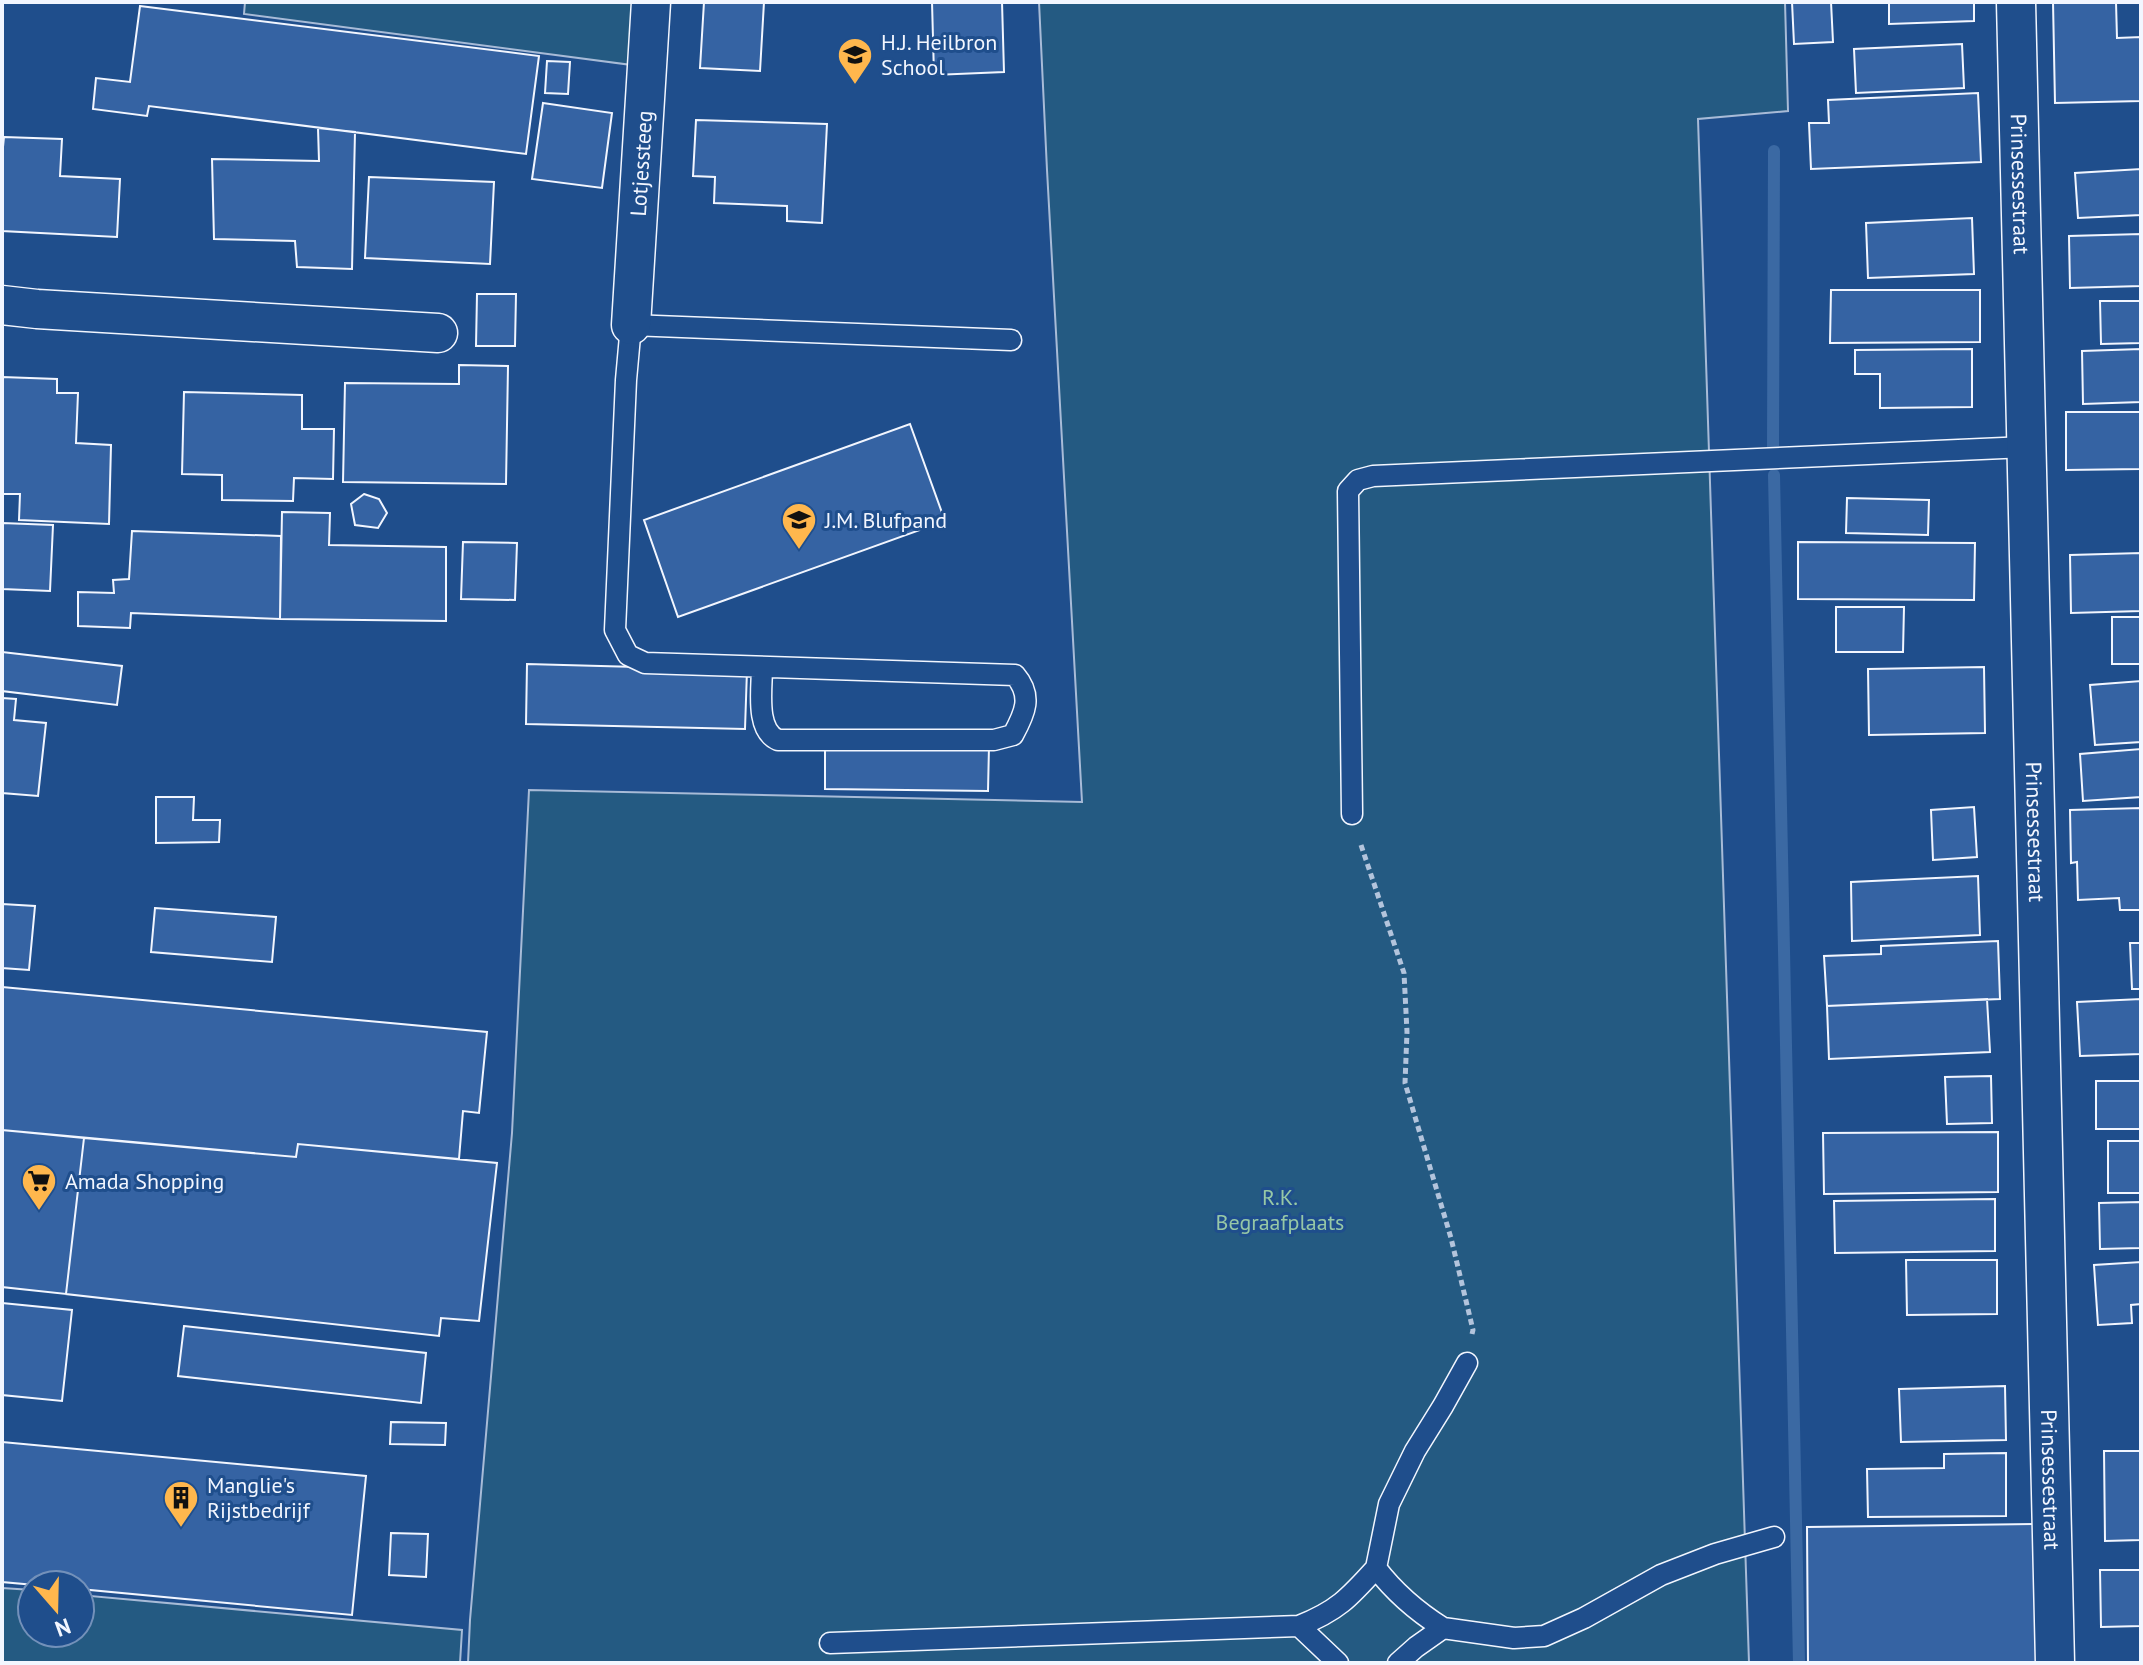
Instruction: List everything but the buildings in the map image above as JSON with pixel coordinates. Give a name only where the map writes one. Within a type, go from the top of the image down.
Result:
[{"type":"street","name":"Lotjessteeg","points":[[631,325],[651,2]]},
{"type":"street","name":"Prinsessestraat","points":[[2016,2],[2055,1663]]},
{"type":"street","points":[[2,305],[438,333]]},
{"type":"lane","points":[[762,667],[763,724],[769,736],[778,740],[994,740],[1013,735],[1027,697],[1015,675],[645,663],[628,655],[615,630],[631,325],[1011,340]]},
{"type":"lane","points":[[1352,814],[1348,491],[1358,480],[1373,476],[2026,447]]},
{"type":"lane","points":[[830,1643],[1299,1626],[1323,1616],[1350,1597],[1376,1568],[1389,1504],[1415,1451],[1467,1363]]},
{"type":"lane","points":[[1376,1568],[1414,1609],[1443,1628],[1514,1638],[1544,1636],[1584,1618],[1661,1575],[1715,1554],[1774,1537]]},
{"type":"lane","points":[[1299,1626],[1338,1663]]},
{"type":"lane","points":[[1398,1663],[1443,1628]]},
{"type":"path","points":[[1352,814],[1370,877],[1404,973],[1407,1032],[1405,1083],[1451,1238],[1473,1330],[1467,1363]]},
{"type":"green space","points":[[245,2],[636,2],[632,65],[244,14]]},
{"type":"green space","name":"R.K. Begraafplaats","points":[[1039,2],[1785,2],[1788,111],[1698,119],[1749,1663],[468,1663],[512,1133],[529,790],[1082,802]]},
{"type":"green space","points":[[2,1588],[16,1589],[16,1649],[96,1649],[96,1596],[462,1630],[460,1663],[2,1663]]},
{"type":"waterway","points":[[1773,448],[1774,151]]},
{"type":"waterway","points":[[1774,475],[1799,1663]]},
{"type":"place","name":"H.J. Heilbron School","points":[[855,86]]},
{"type":"place","name":"J.M. Blufpand","points":[[799,551]]},
{"type":"place","name":"Amada Shopping","points":[[39,1212]]},
{"type":"place","name":"Manglie's Rijstbedrijf","points":[[181,1529]]}]
